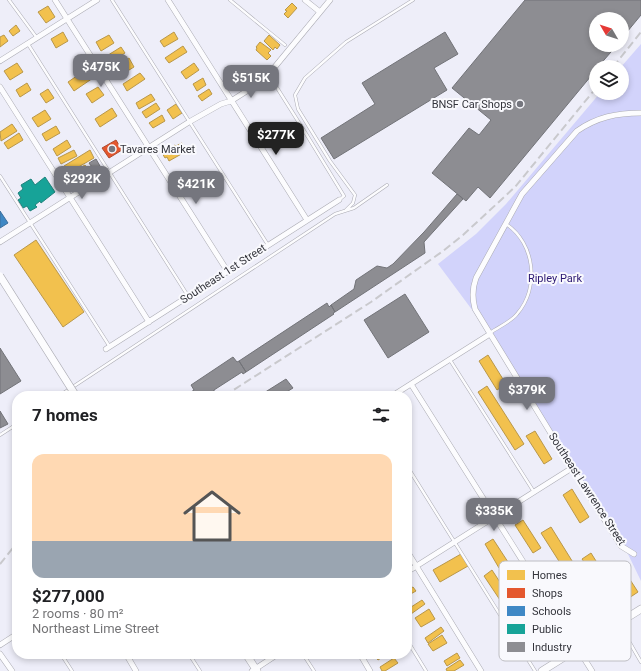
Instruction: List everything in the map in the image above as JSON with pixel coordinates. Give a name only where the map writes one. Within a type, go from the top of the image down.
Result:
[{"type":"main road","points":[[0,276],[73,391]]},
{"type":"main road","points":[[631,615],[641,609]]},
{"type":"main road","points":[[249,659],[255,670]]},
{"type":"main road","points":[[542,671],[558,661]]},
{"type":"street","points":[[55,0],[228,272]]},
{"type":"street","points":[[0,61],[97,0]]},
{"type":"street","points":[[168,0],[307,220]]},
{"type":"street","points":[[305,0],[320,12]]},
{"type":"street","points":[[0,242],[189,122],[221,104],[231,101],[264,80],[330,0]]},
{"type":"street","points":[[0,87],[149,322]]},
{"type":"street","name":"Southeast Lawrence Street","points":[[634,554],[621,546],[572,468],[475,309],[472,291],[476,278],[522,194],[577,131],[587,124],[604,117],[616,114],[641,113]]},
{"type":"street","name":"Southeast 1st Street","points":[[108,348],[339,200]]},
{"type":"street","points":[[400,391],[490,334]]},
{"type":"street","points":[[411,384],[523,561]]},
{"type":"street","points":[[412,569],[572,468]]},
{"type":"street","points":[[412,558],[482,671]]},
{"type":"street","points":[[0,645],[12,637]]},
{"type":"street","points":[[0,654],[12,671]]},
{"type":"street","points":[[129,659],[136,671]]},
{"type":"street","points":[[255,670],[266,659]]},
{"type":"street","points":[[363,659],[370,671]]},
{"type":"street","points":[[586,661],[592,671]]},
{"type":"lane","points":[[9,0],[37,38]]},
{"type":"lane","points":[[112,0],[268,245]]},
{"type":"lane","points":[[230,0],[285,45]]},
{"type":"lane","points":[[345,211],[353,203],[355,195],[330,161],[298,109],[295,95],[305,78],[346,42],[413,0]]},
{"type":"lane","points":[[28,43],[188,297]]},
{"type":"lane","points":[[268,75],[344,196],[339,200]]},
{"type":"lane","points":[[0,176],[108,348]]},
{"type":"lane","points":[[68,391],[335,214],[354,208],[387,186]]},
{"type":"lane","points":[[490,334],[517,315],[530,291],[531,263],[526,249],[520,236],[506,224]]},
{"type":"lane","points":[[449,359],[534,492]]},
{"type":"lane","points":[[0,435],[12,427]]},
{"type":"lane","points":[[412,474],[499,613]]},
{"type":"lane","points":[[631,645],[641,662]]},
{"type":"lane","points":[[412,648],[426,671]]},
{"type":"lane","points":[[64,659],[72,671]]},
{"type":"lane","points":[[192,659],[200,671]]},
{"type":"lane","points":[[306,659],[314,671]]},
{"type":"lane","points":[[529,661],[535,671]]},
{"type":"green space","name":"Ripley Park","points":[[641,44],[641,581],[626,550],[490,334],[438,264],[476,234],[506,204],[594,100],[629,100],[629,60],[627,60]]},
{"type":"building: Homes","points":[[292,3],[297,8],[288,18],[284,14],[287,11],[285,10]]},
{"type":"building: Homes","points":[[48,6],[55,17],[46,23],[38,12]]},
{"type":"building: Homes","points":[[16,25],[20,31],[13,36],[9,31]]},
{"type":"building: Homes","points":[[63,32],[68,41],[56,48],[51,39]]},
{"type":"building: Homes","points":[[174,32],[178,39],[164,47],[160,41]]},
{"type":"building: Homes","points":[[4,35],[8,41],[0,47],[0,37]]},
{"type":"building: Homes","points":[[109,35],[114,43],[101,51],[96,42]]},
{"type":"building: Homes","points":[[269,35],[280,45],[277,49],[275,47],[273,50],[264,41]]},
{"type":"building: Homes","points":[[260,42],[271,50],[268,53],[271,56],[267,60],[256,50],[256,47]]},
{"type":"building: Homes","points":[[183,46],[187,52],[169,63],[165,58]]},
{"type":"building: Homes","points":[[121,47],[125,53],[109,63],[105,57]]},
{"type":"building: Homes","points":[[129,58],[134,67],[116,78],[111,69]]},
{"type":"building: Homes","points":[[17,63],[23,72],[10,80],[4,71]]},
{"type":"building: Homes","points":[[194,63],[199,70],[186,79],[181,72]]},
{"type":"building: Homes","points":[[87,69],[93,78],[74,91],[68,82]]},
{"type":"building: Homes","points":[[140,73],[145,79],[127,91],[123,84]]},
{"type":"building: Homes","points":[[203,78],[206,85],[197,91],[193,84]]},
{"type":"building: Homes","points":[[27,83],[31,90],[20,97],[16,90]]},
{"type":"building: Homes","points":[[98,87],[104,95],[92,103],[86,94]]},
{"type":"building: Homes","points":[[48,89],[54,98],[46,103],[40,94]]},
{"type":"building: Homes","points":[[209,89],[212,94],[202,101],[198,96]]},
{"type":"building: Homes","points":[[151,94],[155,100],[139,109],[136,103]]},
{"type":"building: Homes","points":[[156,103],[160,109],[146,118],[142,112]]},
{"type":"building: Homes","points":[[176,104],[182,113],[173,119],[167,110]]},
{"type":"building: Homes","points":[[112,108],[117,116],[100,127],[95,119]]},
{"type":"building: Homes","points":[[45,110],[51,119],[38,127],[32,118]]},
{"type":"building: Homes","points":[[162,115],[165,121],[153,128],[149,123]]},
{"type":"building: Homes","points":[[12,124],[17,131],[1,141],[0,132]]},
{"type":"building: Homes","points":[[56,126],[60,133],[46,141],[42,134]]},
{"type":"building: Homes","points":[[19,133],[23,140],[8,149],[4,143]]},
{"type":"building: Homes","points":[[67,140],[71,147],[57,156],[53,149]]},
{"type":"building: Homes","points":[[182,143],[186,150],[185,152],[169,161],[167,157],[165,158],[162,153],[175,145],[176,146]]},
{"type":"building: Homes","points":[[74,150],[77,156],[61,164],[58,158]]},
{"type":"building: Homes","points":[[90,150],[94,158],[68,173],[64,166]]},
{"type":"building: Homes","points":[[85,165],[89,171],[72,181],[68,175]]},
{"type":"building: Homes","points":[[36,240],[84,312],[63,327],[14,255]]},
{"type":"building: Homes","points":[[488,355],[506,384],[497,390],[479,361]]},
{"type":"building: Homes","points":[[487,386],[524,444],[515,450],[478,392]]},
{"type":"building: Homes","points":[[535,431],[552,459],[544,464],[526,436]]},
{"type":"building: Homes","points":[[572,489],[589,517],[580,523],[563,495]]},
{"type":"building: Homes","points":[[523,520],[541,548],[533,553],[515,525]]},
{"type":"building: Homes","points":[[551,527],[572,561],[559,561],[541,533]]},
{"type":"building: Homes","points":[[493,539],[507,561],[499,561],[499,568],[485,544]]},
{"type":"building: Homes","points":[[591,553],[596,561],[583,561],[582,559]]},
{"type":"building: Homes","points":[[461,554],[468,566],[440,582],[433,570]]},
{"type":"building: Homes","points":[[492,570],[499,581],[499,598],[484,576]]},
{"type":"building: Homes","points":[[631,581],[638,592],[631,597]]},
{"type":"building: Homes","points":[[412,588],[416,591],[412,593]]},
{"type":"building: Homes","points":[[422,600],[425,604],[412,613],[412,606]]},
{"type":"building: Homes","points":[[429,609],[435,619],[421,627],[415,618]]},
{"type":"building: Homes","points":[[441,627],[444,631],[428,643],[425,638]]},
{"type":"building: Homes","points":[[442,635],[447,643],[433,651],[428,644]]},
{"type":"building: Homes","points":[[457,653],[460,658],[447,666],[444,661]]},
{"type":"building: Homes","points":[[392,659],[395,659],[398,663],[385,671],[382,671],[380,667]]},
{"type":"building: Homes","points":[[460,660],[464,665],[454,671],[447,671],[446,669]]},
{"type":"building: Shops","name":"Tavares Market","points":[[116,140],[122,150],[109,158],[102,148]]},
{"type":"building: Schools","points":[[0,211],[8,223],[0,228]]},
{"type":"building: Public","points":[[45,177],[55,192],[41,203],[40,201],[35,205],[37,207],[30,211],[27,206],[23,208],[18,200],[21,198],[18,193],[23,189],[21,185],[31,179],[35,185]]},
{"type":"building: Industry","name":"BNSF Car Shops","points":[[525,0],[641,0],[641,15],[629,30],[629,12],[589,12],[589,52],[611,52],[604,60],[589,60],[589,78],[490,198],[478,187],[466,201],[432,173],[469,128],[479,135],[491,120],[452,88]]},
{"type":"building: Industry","points":[[445,32],[458,54],[434,68],[447,90],[334,159],[321,138],[375,104],[362,83]]},
{"type":"building: Industry","points":[[96,159],[100,166],[94,170],[89,163]]},
{"type":"building: Industry","points":[[457,194],[463,199],[424,242],[425,253],[335,312],[331,305],[354,289],[356,280],[377,266],[387,268],[393,264],[424,232]]},
{"type":"building: Industry","points":[[405,294],[429,332],[388,358],[364,320]]},
{"type":"building: Industry","points":[[327,303],[329,307],[331,305],[335,312],[333,313],[334,314],[246,372],[239,361]]},
{"type":"building: Industry","points":[[0,348],[21,381],[0,394]]},
{"type":"building: Industry","points":[[233,357],[237,362],[239,361],[246,372],[243,374],[242,372],[214,391],[192,391],[194,390],[191,385]]},
{"type":"building: Industry","points":[[286,379],[293,388],[288,391],[267,391]]},
{"type":"building: Industry","points":[[0,411],[8,424],[0,428]]},
{"type":"railway","points":[[619,60],[641,32]]},
{"type":"railway","points":[[232,391],[371,302],[463,235],[515,187],[589,97]]},
{"type":"railway","points":[[0,564],[12,549]]},
{"type":"place","name":"BNSF Car Shops","points":[[520,104]]},
{"type":"place","name":"Tavares Market","points":[[112,149]]}]
